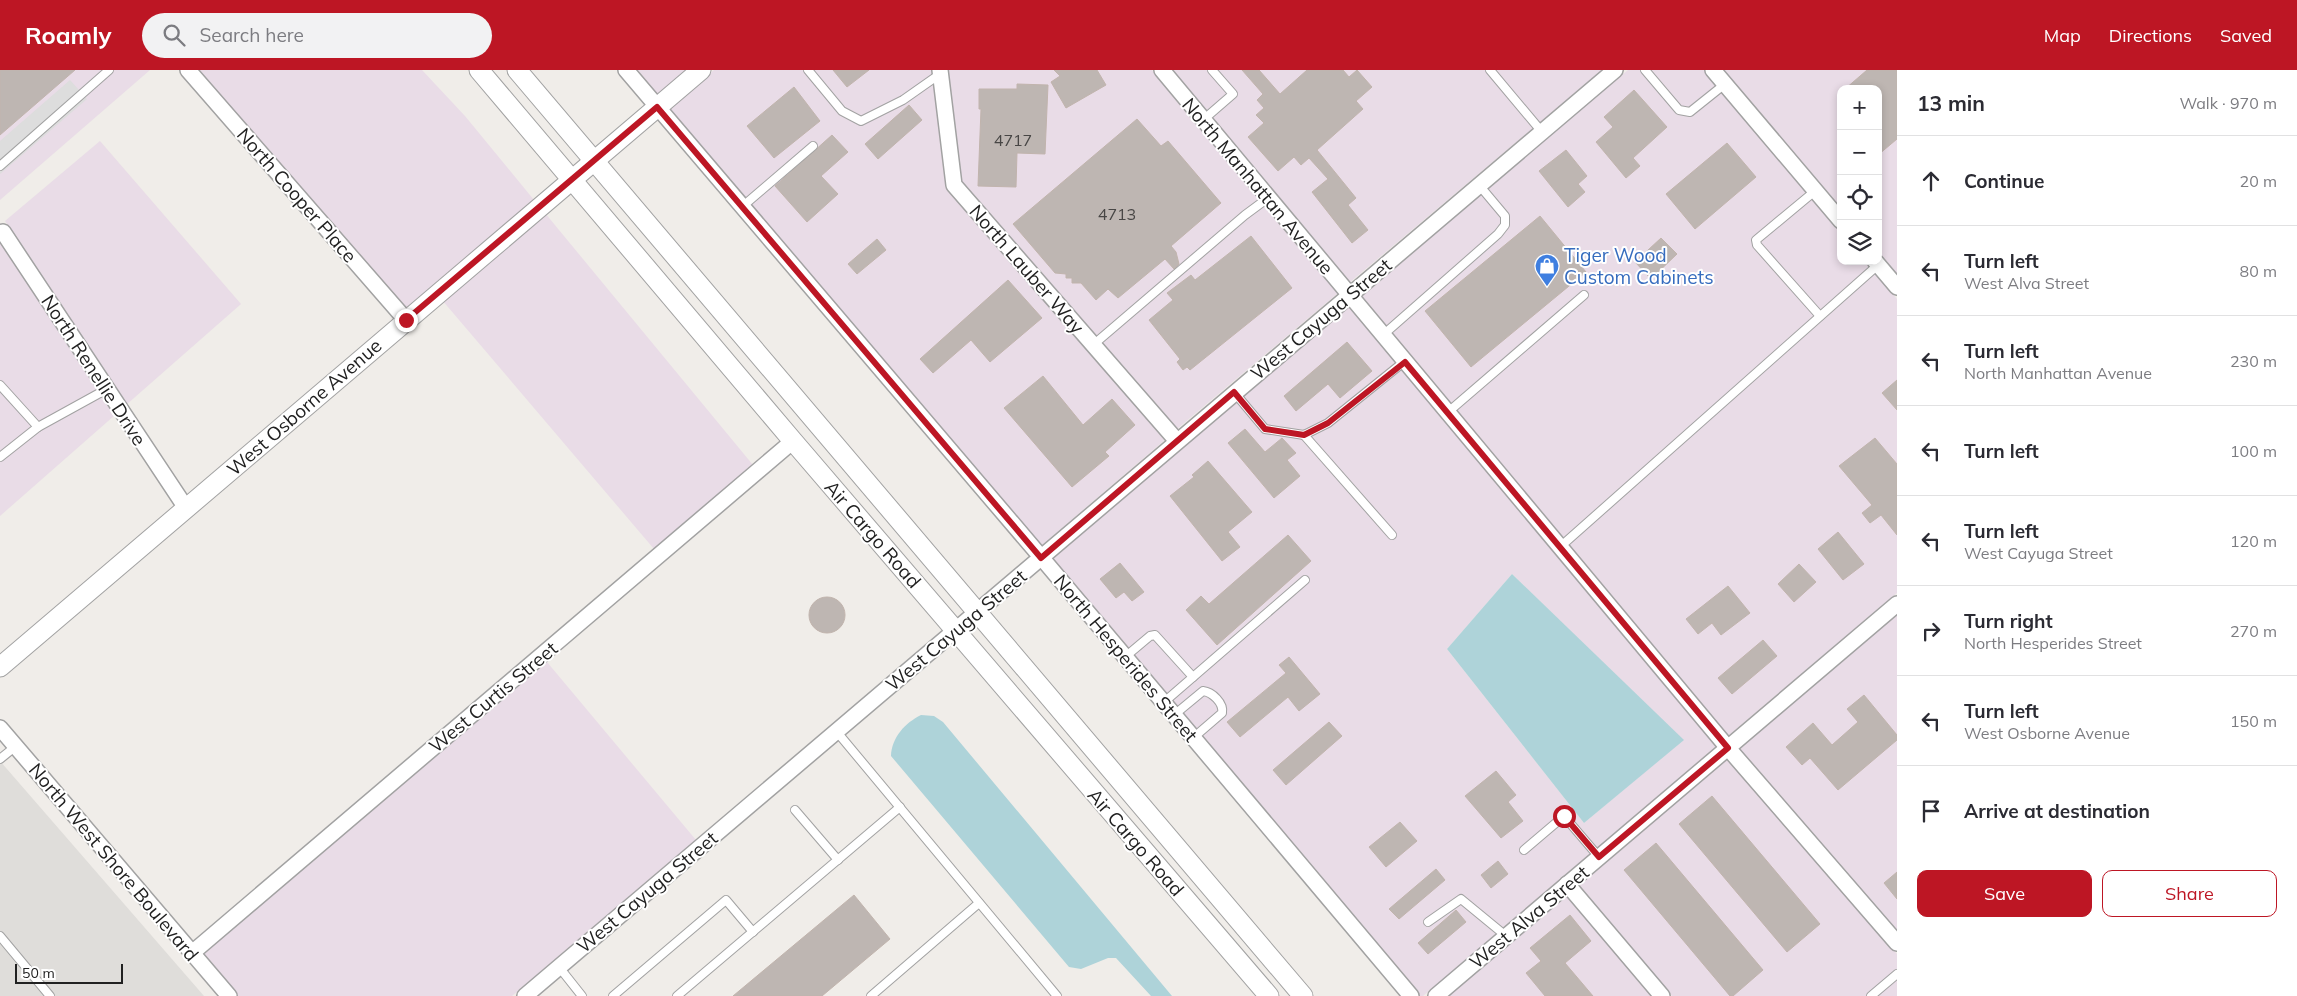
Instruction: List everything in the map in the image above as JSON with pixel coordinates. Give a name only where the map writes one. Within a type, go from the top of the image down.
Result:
[{"type":"street","name":"North Cooper Place","points":[[188,70],[406,320]]},
{"type":"street","name":"Air Cargo Road","points":[[479,70],[793,441],[1269,996]]},
{"type":"street","name":"Air Cargo Road","points":[[517,70],[1303,996]]},
{"type":"street","name":"North Hesperides Street","points":[[626,70],[1125,657],[1410,996]]},
{"type":"street","name":"West Osborne Avenue","points":[[0,667],[701,70]]},
{"type":"street","name":"North Manhattan Avenue","points":[[1162,70],[1728,748],[1897,943]]},
{"type":"street","name":"West Cayuga Street","points":[[525,996],[1615,70]]},
{"type":"street","points":[[1713,70],[1840,220]]},
{"type":"street","name":"North Lauber Way","points":[[940,72],[954,185],[1177,441]]},
{"type":"street","name":"North Renellie Drive","points":[[3,232],[186,508]]},
{"type":"street","points":[[1879,265],[1897,287]]},
{"type":"street","name":"West Curtis Street","points":[[192,953],[793,441]]},
{"type":"street","name":"West Alva Street","points":[[1436,996],[1897,604]]},
{"type":"street","name":"North West Shore Boulevard","points":[[0,728],[228,996]]},
{"type":"street","points":[[1567,884],[1662,996]]},
{"type":"lane","points":[[0,166],[109,70]]},
{"type":"lane","points":[[808,70],[842,110],[861,121],[904,100],[940,72]]},
{"type":"lane","points":[[1203,120],[1232,94],[1212,70]]},
{"type":"lane","points":[[1490,70],[1542,132]]},
{"type":"lane","points":[[1645,70],[1679,110],[1684,112],[1690,112],[1725,84]]},
{"type":"lane","points":[[743,206],[813,146]]},
{"type":"lane","points":[[1383,335],[1498,234],[1505,225],[1506,216],[1479,185]]},
{"type":"lane","points":[[1815,191],[1765,230],[1756,240],[1756,244],[1820,316]]},
{"type":"lane","points":[[1093,345],[1245,215],[1268,198]]},
{"type":"lane","points":[[1560,547],[1875,265]]},
{"type":"lane","points":[[1448,413],[1584,294]]},
{"type":"lane","points":[[1234,392],[1265,429],[1304,435],[1328,423],[1405,362]]},
{"type":"lane","points":[[0,385],[38,427]]},
{"type":"lane","points":[[0,457],[38,427],[107,389]]},
{"type":"lane","points":[[1304,435],[1392,535]]},
{"type":"lane","points":[[1163,703],[1305,580]]},
{"type":"lane","points":[[1125,657],[1150,636],[1155,635],[1193,677]]},
{"type":"lane","points":[[1174,715],[1203,691],[1212,694],[1222,706],[1222,713],[1193,738]]},
{"type":"lane","points":[[837,732],[1057,996]]},
{"type":"lane","points":[[0,759],[16,746]]},
{"type":"lane","points":[[678,996],[900,808]]},
{"type":"lane","points":[[794,810],[838,860]]},
{"type":"lane","points":[[1524,850],[1564,816],[1599,857]]},
{"type":"lane","points":[[1428,922],[1461,899],[1506,936]]},
{"type":"lane","points":[[613,996],[726,900],[753,932]]},
{"type":"lane","points":[[871,996],[980,903]]},
{"type":"lane","points":[[0,936],[50,996]]},
{"type":"lane","points":[[558,967],[582,996]]},
{"type":"lane","points":[[1871,996],[1897,974]]},
{"type":"shaded area","points":[[0,70],[150,70],[0,200]]},
{"type":"shaded area","points":[[198,70],[422,70],[465,116],[534,200],[406,308]]},
{"type":"shaded area","points":[[635,70],[688,70],[657,96]]},
{"type":"shaded area","points":[[714,70],[932,70],[949,189],[1166,439],[1041,546],[668,109]]},
{"type":"shaded area","points":[[947,70],[1152,70],[1338,293],[1177,429],[962,182]]},
{"type":"shaded area","points":[[1172,70],[1602,70],[1349,283]]},
{"type":"shaded area","points":[[1628,70],[1704,70],[1837,227],[1837,265],[1868,265],[1897,299],[1897,593],[1728,736],[1360,296]]},
{"type":"shaded area","points":[[1723,70],[1897,70],[1897,276],[1882,259],[1882,85],[1837,85],[1837,204]]},
{"type":"shaded area","points":[[70,80],[87,99],[0,174],[0,141]]},
{"type":"shaded area","points":[[100,141],[241,304],[126,405],[5,221]]},
{"type":"shaded area","points":[[545,213],[753,465],[654,549],[442,300]]},
{"type":"shaded area","points":[[0,240],[115,415],[0,516]]},
{"type":"shaded area","points":[[1349,306],[1717,746],[1423,996],[1420,996],[1052,559]],"holes":[[[1512,574],[1683,740],[1584,823],[1447,649]]]},
{"type":"shaded area","points":[[1897,615],[1897,931],[1739,749]]},
{"type":"shaded area","points":[[547,662],[696,840],[512,996],[238,996],[203,954]]},
{"type":"shaded area","points":[[1727,759],[1897,954],[1897,996],[1672,996],[1578,886]]},
{"type":"shaded area","points":[[0,761],[204,996],[0,996]]},
{"type":"shaded area","points":[[1567,895],[1652,996],[1448,996]]},
{"type":"water","points":[[1512,574],[1684,740],[1584,823],[1447,649]]},
{"type":"water","points":[[921,715],[934,716],[943,722],[1172,996],[1151,996],[1116,958],[1108,958],[1081,969],[1069,967],[891,756],[894,743],[900,731]]},
{"type":"building","points":[[0,70],[75,70],[0,135]]},
{"type":"building","points":[[833,70],[869,70],[847,87]]},
{"type":"building","points":[[1054,70],[1097,70],[1106,85],[1066,108],[1051,82],[1060,76]]},
{"type":"building","points":[[1242,70],[1259,70],[1280,94],[1307,70],[1343,70],[1349,77],[1357,70],[1372,87],[1356,101],[1363,109],[1317,150],[1356,198],[1348,205],[1368,230],[1352,243],[1312,192],[1328,179],[1309,158],[1301,165],[1294,157],[1278,171],[1248,137],[1264,123],[1256,115],[1264,108],[1257,100],[1263,94]]},
{"type":"building","points":[[1867,70],[1897,70],[1897,139],[1882,152],[1882,85],[1850,85]]},
{"type":"building","points":[[1017,84],[1048,85],[1045,154],[1017,153],[1016,187],[978,186],[981,109],[979,109],[979,89],[1017,89]]},
{"type":"building","points":[[794,87],[820,121],[774,158],[747,126]]},
{"type":"building","points":[[1634,90],[1667,127],[1633,158],[1640,166],[1626,178],[1596,142],[1613,127],[1604,117]]},
{"type":"building","points":[[909,105],[922,120],[878,159],[865,144]]},
{"type":"building","points":[[1137,119],[1161,146],[1168,141],[1221,203],[1171,246],[1176,252],[1179,264],[1174,269],[1165,259],[1118,298],[1108,289],[1096,300],[1081,283],[1072,283],[1072,278],[1066,278],[1066,274],[1055,273],[1013,224]]},
{"type":"building","points":[[832,135],[848,152],[821,176],[838,194],[807,222],[775,186]]},
{"type":"building","points":[[1727,143],[1756,177],[1695,229],[1666,194]]},
{"type":"building","points":[[1566,150],[1587,176],[1578,184],[1585,192],[1568,207],[1539,171]]},
{"type":"building","points":[[1540,216],[1586,272],[1471,367],[1425,311]]},
{"type":"building","points":[[1251,236],[1292,288],[1190,370],[1187,367],[1183,370],[1177,362],[1180,359],[1149,320],[1173,300],[1167,293],[1191,275],[1195,280]]},
{"type":"building","points":[[1661,238],[1677,254],[1651,279],[1635,262]]},
{"type":"building","points":[[877,239],[886,250],[857,274],[848,264]]},
{"type":"building","points":[[1008,280],[1042,318],[990,362],[971,340],[933,373],[920,359]]},
{"type":"building","points":[[1347,342],[1372,371],[1340,398],[1328,384],[1296,411],[1284,396]]},
{"type":"building","points":[[1043,376],[1083,425],[1112,399],[1135,425],[1105,452],[1109,456],[1072,487],[1004,408]]},
{"type":"building","points":[[1897,380],[1897,410],[1882,393]]},
{"type":"building","points":[[1245,429],[1265,452],[1282,438],[1296,453],[1287,460],[1300,476],[1274,498],[1228,443]]},
{"type":"building","points":[[1875,438],[1897,464],[1897,535],[1881,515],[1870,523],[1862,513],[1872,505],[1839,466]]},
{"type":"building","points":[[1208,461],[1252,512],[1228,532],[1240,547],[1222,561],[1170,496],[1194,477],[1192,475]]},
{"type":"building","points":[[1838,532],[1864,564],[1843,580],[1818,549]]},
{"type":"building","points":[[1288,535],[1311,561],[1217,645],[1186,610],[1201,596],[1209,604]]},
{"type":"building","points":[[1120,563],[1144,592],[1132,601],[1124,592],[1116,598],[1100,579]]},
{"type":"building","points":[[1799,564],[1816,582],[1794,602],[1778,584]]},
{"type":"building","points":[[1728,586],[1750,613],[1721,635],[1712,623],[1698,634],[1686,619]]},
{"type":"building","points":[[827,597],[834,598],[840,602],[844,608],[844,622],[840,628],[834,632],[827,633],[820,632],[814,628],[810,622],[809,615],[810,608],[814,602],[820,598]]},
{"type":"building","points":[[1763,640],[1777,656],[1732,694],[1718,678]]},
{"type":"building","points":[[1289,657],[1320,694],[1299,711],[1288,697],[1240,737],[1227,722],[1286,673],[1279,665]]},
{"type":"building","points":[[1864,695],[1897,735],[1897,740],[1838,790],[1810,758],[1802,765],[1786,747],[1813,723],[1832,745],[1858,722],[1847,709]]},
{"type":"building","points":[[1329,722],[1342,736],[1286,785],[1273,770]]},
{"type":"building","points":[[1496,771],[1516,795],[1508,802],[1523,821],[1501,838],[1465,796]]},
{"type":"building","points":[[1712,796],[1820,924],[1787,952],[1679,824]]},
{"type":"building","points":[[1400,822],[1417,841],[1386,867],[1369,847]]},
{"type":"building","points":[[1656,843],[1763,970],[1733,996],[1730,996],[1624,870]]},
{"type":"building","points":[[1498,861],[1508,874],[1491,888],[1481,875]]},
{"type":"building","points":[[1436,869],[1445,880],[1399,919],[1389,909]]},
{"type":"building","points":[[1897,872],[1897,899],[1884,883]]},
{"type":"building","points":[[854,895],[890,939],[822,996],[733,996]]},
{"type":"building","points":[[1456,910],[1466,922],[1428,954],[1418,943]]},
{"type":"building","points":[[1570,915],[1591,941],[1565,963],[1593,996],[1545,996],[1526,973],[1541,961],[1530,948]]},
{"type":"place","name":"Tiger Wood Custom Cabinets","points":[[1547,287]]},
{"type":"route","points":[[406,320],[657,107],[1041,558],[1234,392],[1265,429],[1304,435],[1328,423],[1405,362],[1728,748],[1599,857],[1564,816]]}]
